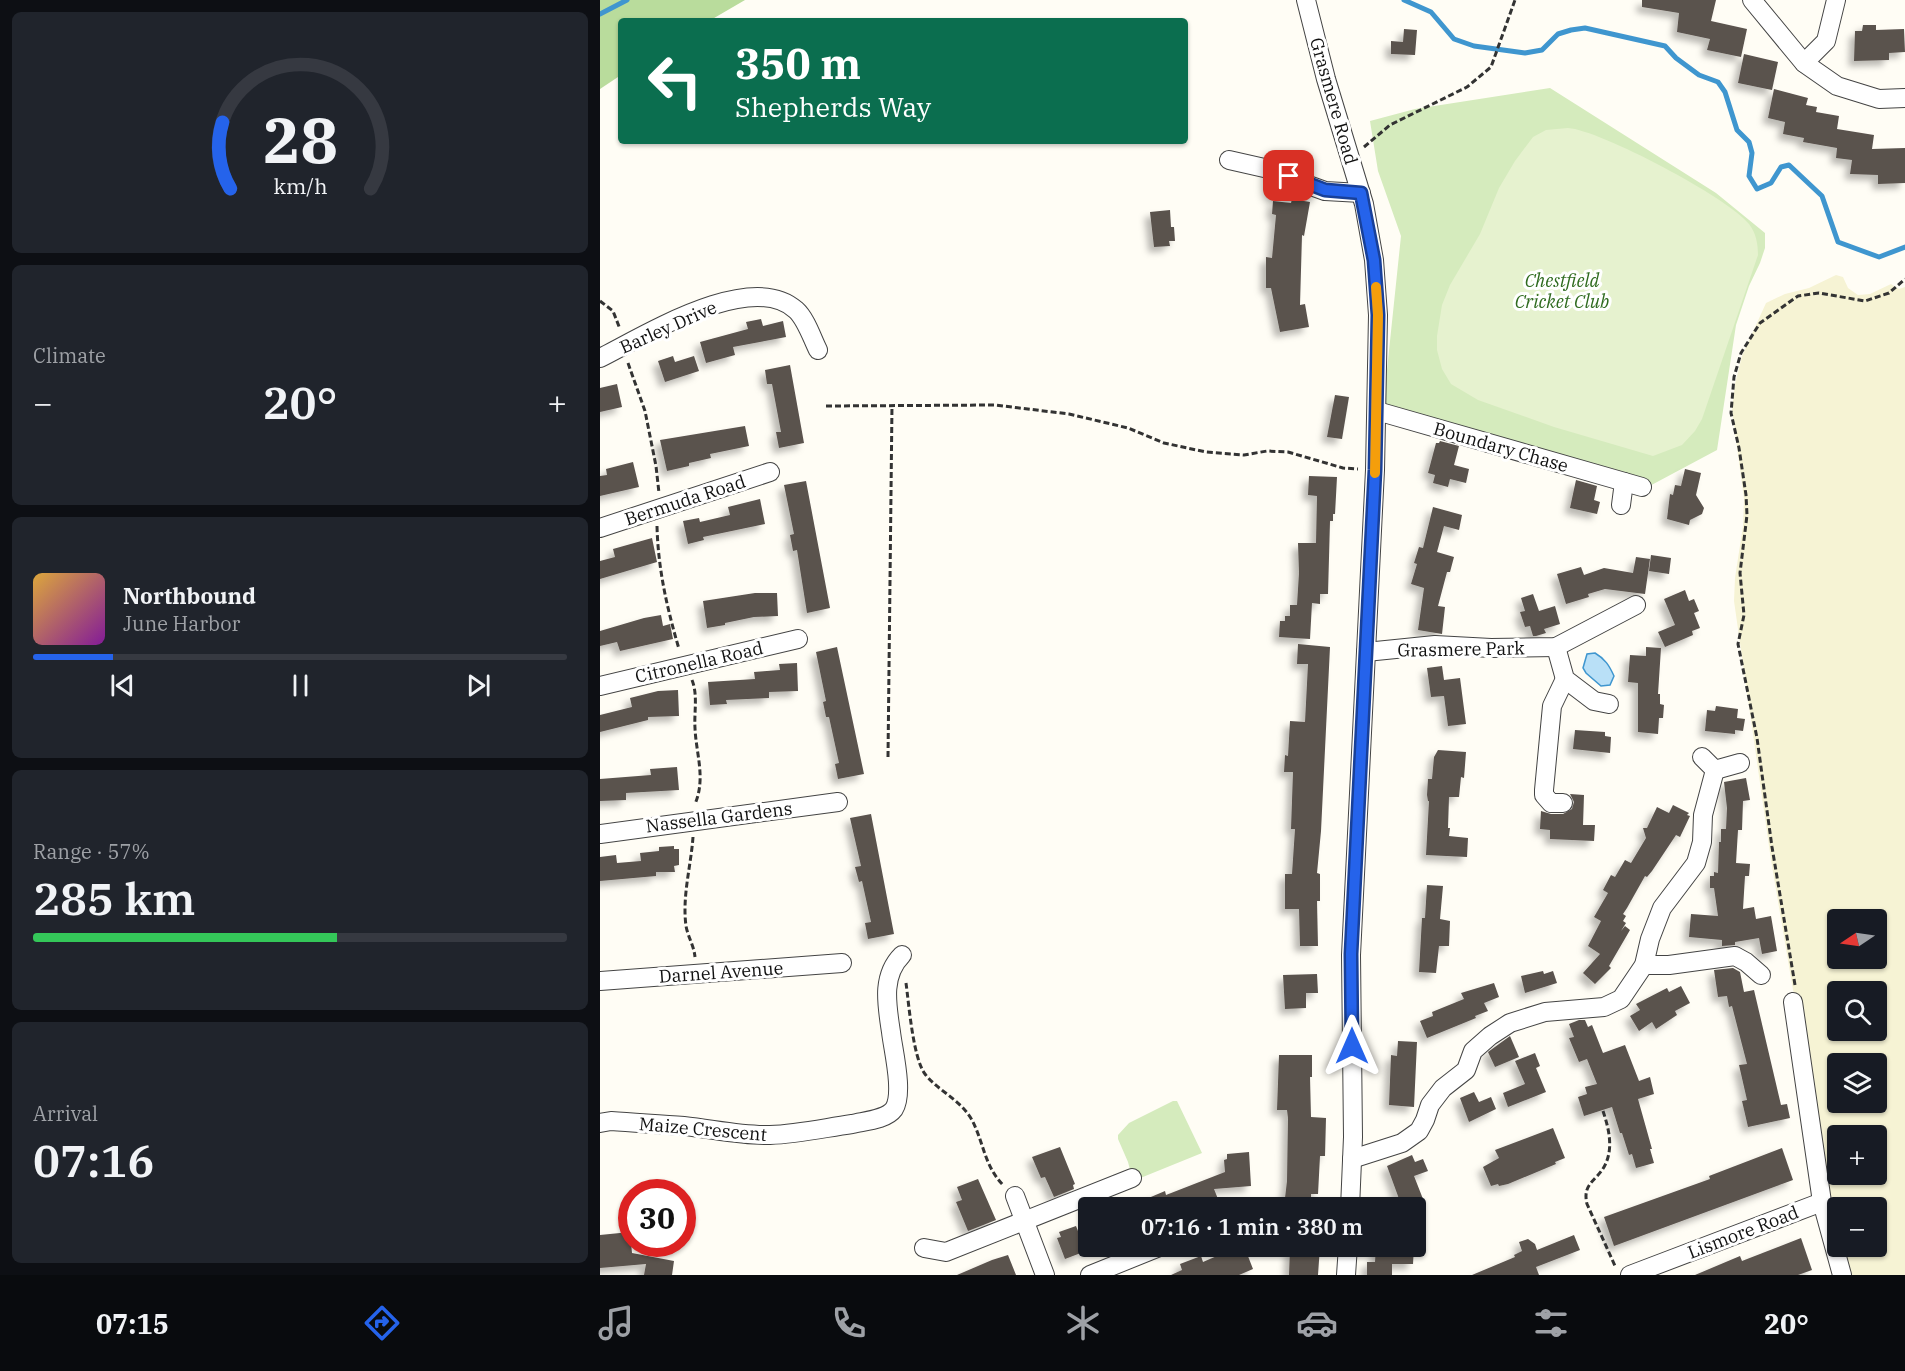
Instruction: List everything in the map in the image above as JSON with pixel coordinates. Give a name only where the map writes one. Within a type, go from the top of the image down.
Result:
[{"type":"street","name":"Grasmere Road","points":[[1306,0],[1326,79],[1361,193],[1374,260],[1378,315],[1375,470],[1351,954],[1350,1197]]},
{"type":"street","points":[[1752,0],[1804,63],[1837,86],[1879,99],[1905,98]]},
{"type":"street","points":[[1804,63],[1826,40],[1836,0]]},
{"type":"street","points":[[1229,160],[1278,171],[1300,182],[1325,190],[1361,193]]},
{"type":"street","name":"Barley Drive","points":[[600,358],[695,310],[738,298],[761,296],[782,302],[796,310],[818,350]]},
{"type":"street","name":"Boundary Chase","points":[[1377,411],[1633,484],[1621,505]]},
{"type":"street","name":"Bermuda Road","points":[[600,528],[770,472]]},
{"type":"street","name":"Grasmere Park","points":[[1366,652],[1435,645],[1491,648],[1556,646],[1636,605]]},
{"type":"street","name":"Citronella Road","points":[[600,686],[798,639]]},
{"type":"street","points":[[1556,646],[1565,680],[1594,702],[1609,704]]},
{"type":"street","points":[[1563,803],[1551,803],[1544,795],[1544,790],[1552,706],[1565,680]]},
{"type":"street","points":[[1352,1159],[1402,1143],[1419,1131],[1430,1105],[1443,1088],[1466,1070],[1473,1051],[1510,1023],[1545,1012],[1604,1007],[1621,999],[1644,964],[1650,939],[1662,908],[1696,863],[1701,842],[1708,763],[1740,763]]},
{"type":"street","name":"Nassella Gardens","points":[[600,834],[838,802]]},
{"type":"street","name":"Maize Crescent","points":[[600,1123],[611,1121],[686,1126],[730,1133],[770,1135],[812,1132],[885,1116],[893,1110],[897,1099],[897,1079],[886,984],[896,961],[902,955]]},
{"type":"street","points":[[1644,964],[1669,965],[1735,956],[1761,975]]},
{"type":"street","name":"Darnel Avenue","points":[[600,981],[842,963]]},
{"type":"street","points":[[1794,997],[1822,1202],[1842,1275]]},
{"type":"street","points":[[924,1248],[946,1252],[1132,1178]]},
{"type":"street","points":[[1015,1196],[1045,1275]]},
{"type":"street","name":"Lismore Road","points":[[1630,1275],[1822,1202]]},
{"type":"street","points":[[1090,1275],[1135,1257]]},
{"type":"street","points":[[1346,1275],[1347,1257]]},
{"type":"path","points":[[1351,158],[1390,126],[1467,87],[1491,67],[1515,0]]},
{"type":"path","points":[[1794,997],[1757,738],[1738,645],[1744,615],[1740,573],[1747,515],[1739,447],[1731,413],[1734,377],[1741,353],[1760,323],[1798,296],[1819,293],[1865,302],[1889,293],[1905,279]]},
{"type":"path","points":[[600,301],[613,311],[627,344]]},
{"type":"path","points":[[888,757],[892,405]]},
{"type":"path","points":[[826,406],[995,405],[1069,414],[1128,428],[1164,443],[1206,452],[1244,454],[1267,450],[1288,452],[1343,468],[1375,470]]},
{"type":"path","points":[[902,955],[919,1059],[925,1074],[964,1107],[972,1120],[993,1175],[1015,1196]]},
{"type":"path","points":[[1603,1111],[1608,1127],[1610,1150],[1604,1168],[1592,1180],[1585,1195],[1620,1275]]},
{"type":"shaded area","points":[[1836,275],[1843,277],[1848,288],[1858,295],[1870,294],[1891,284],[1899,289],[1905,287],[1905,1275],[1850,1275],[1845,1257],[1887,1257],[1887,1197],[1831,1197],[1828,1185],[1887,1185],[1887,1125],[1827,1125],[1827,1176],[1771,860],[1734,601],[1744,499],[1732,410],[1735,384],[1742,356],[1766,303],[1785,294],[1809,288]]},
{"type":"green space","points":[[600,0],[745,0],[714,18],[618,18],[618,77],[600,89]]},
{"type":"green space","name":"Chestfield Cricket Club","points":[[1550,88],[1716,193],[1765,233],[1765,248],[1736,325],[1717,450],[1644,489],[1383,408],[1401,236],[1378,171],[1370,121],[1415,109]]},
{"type":"green space","name":"Chestfield Cricket Club","points":[[1568,128],[1607,140],[1634,152],[1717,198],[1749,224],[1756,239],[1758,255],[1702,419],[1682,445],[1653,456],[1554,427],[1478,400],[1451,384],[1442,369],[1437,350],[1442,305],[1450,285],[1480,234],[1499,188],[1533,137],[1546,130]]},
{"type":"green space","points":[[1177,1101],[1202,1153],[1133,1181],[1118,1135],[1129,1123]]},
{"type":"water","points":[[1595,653],[1606,663],[1614,676],[1610,685],[1601,686],[1583,668],[1587,654]]},
{"type":"building","points":[[1642,0],[1716,0],[1711,21],[1747,29],[1741,57],[1707,50],[1710,39],[1677,32],[1679,13],[1642,7]]},
{"type":"building","points":[[1863,25],[1876,25],[1876,30],[1904,29],[1905,52],[1889,53],[1889,60],[1854,61],[1855,31],[1862,31]]},
{"type":"building","points":[[1404,29],[1417,30],[1415,55],[1391,54],[1391,41],[1403,42]]},
{"type":"building","points":[[1744,54],[1778,62],[1772,90],[1738,83]]},
{"type":"building","points":[[1774,89],[1808,98],[1806,105],[1817,107],[1816,112],[1839,116],[1837,129],[1874,135],[1872,149],[1905,148],[1905,183],[1878,184],[1878,175],[1850,174],[1852,160],[1836,158],[1837,148],[1803,142],[1804,138],[1783,134],[1785,122],[1768,118]]},
{"type":"building","points":[[1292,199],[1310,202],[1304,236],[1302,235],[1300,305],[1305,304],[1309,327],[1280,332],[1271,288],[1266,288],[1266,257],[1272,258],[1276,215],[1272,214],[1273,201],[1291,203]]},
{"type":"building","points":[[1170,210],[1175,241],[1169,241],[1170,246],[1154,247],[1150,212]]},
{"type":"building","points":[[761,319],[763,326],[783,321],[786,337],[733,347],[735,355],[706,363],[700,342],[748,329],[746,322]]},
{"type":"building","points":[[673,356],[675,362],[694,356],[699,371],[665,382],[658,361]]},
{"type":"building","points":[[790,365],[804,443],[779,448],[776,432],[781,432],[772,384],[767,384],[765,370]]},
{"type":"building","points":[[617,384],[622,407],[600,412],[600,388]]},
{"type":"building","points":[[1335,395],[1349,397],[1342,439],[1327,437]]},
{"type":"building","points":[[745,426],[749,446],[710,454],[711,458],[667,471],[660,440]]},
{"type":"building","points":[[1440,441],[1459,446],[1454,465],[1469,469],[1466,483],[1450,479],[1448,487],[1433,483],[1435,475],[1428,473],[1436,443]]},
{"type":"building","points":[[633,462],[639,487],[600,496],[600,476],[607,475],[606,469]]},
{"type":"building","points":[[1685,469],[1701,473],[1696,495],[1704,508],[1702,514],[1690,520],[1689,525],[1667,519],[1670,494],[1673,495],[1675,485],[1681,486]]},
{"type":"building","points":[[1309,476],[1337,477],[1335,514],[1333,514],[1333,521],[1330,521],[1328,594],[1320,594],[1320,604],[1312,603],[1310,639],[1279,637],[1280,621],[1285,621],[1285,616],[1290,616],[1290,605],[1297,605],[1298,543],[1316,543],[1317,496],[1308,495]]},
{"type":"building","points":[[1576,480],[1597,486],[1594,500],[1600,502],[1597,514],[1570,508]]},
{"type":"building","points":[[806,481],[830,608],[807,613],[797,550],[793,551],[790,535],[794,534],[784,485]]},
{"type":"building","points":[[760,499],[765,524],[703,537],[704,540],[688,544],[683,521],[699,518],[700,522],[730,515],[728,507]]},
{"type":"building","points":[[1433,507],[1462,515],[1459,530],[1444,526],[1437,552],[1454,557],[1450,572],[1447,572],[1438,606],[1445,607],[1442,634],[1418,630],[1424,588],[1411,584],[1417,564],[1414,563],[1419,547],[1423,548]]},
{"type":"building","points":[[652,538],[657,562],[600,579],[600,561],[615,557],[613,549]]},
{"type":"building","points":[[1651,555],[1671,558],[1669,574],[1649,571]]},
{"type":"building","points":[[1636,557],[1650,559],[1645,594],[1605,589],[1566,604],[1557,574],[1581,567],[1584,575],[1604,568],[1633,573]]},
{"type":"building","points":[[1685,590],[1689,601],[1694,599],[1699,611],[1694,613],[1700,628],[1692,631],[1693,635],[1665,647],[1658,632],[1675,625],[1664,599]]},
{"type":"building","points":[[755,593],[777,593],[778,616],[754,617],[707,628],[703,601]]},
{"type":"building","points":[[1533,594],[1539,611],[1555,606],[1560,624],[1544,629],[1546,633],[1536,636],[1533,636],[1530,626],[1525,627],[1520,612],[1525,611],[1521,598]]},
{"type":"building","points":[[661,615],[663,626],[670,624],[673,639],[620,651],[617,642],[600,646],[600,631]]},
{"type":"building","points":[[1298,644],[1330,647],[1317,873],[1320,874],[1320,901],[1317,901],[1318,946],[1300,946],[1299,909],[1285,909],[1285,874],[1292,874],[1295,829],[1291,829],[1293,772],[1284,772],[1285,755],[1288,756],[1290,721],[1305,722],[1308,664],[1297,664]]},
{"type":"building","points":[[837,647],[864,774],[838,779],[835,764],[839,763],[829,717],[826,717],[823,702],[826,701],[816,652]]},
{"type":"building","points":[[1646,647],[1661,648],[1658,694],[1660,694],[1660,704],[1664,705],[1663,718],[1659,718],[1658,734],[1638,732],[1638,683],[1628,682],[1630,655],[1646,656]]},
{"type":"building","points":[[797,663],[798,691],[769,692],[769,698],[726,700],[727,704],[710,705],[708,682],[755,679],[754,672],[780,670],[779,664]]},
{"type":"building","points":[[1442,666],[1444,680],[1460,678],[1466,724],[1448,726],[1444,696],[1431,697],[1427,668]]},
{"type":"building","points":[[678,690],[679,716],[648,717],[648,720],[600,732],[600,715],[632,707],[630,698],[658,691]]},
{"type":"building","points":[[1716,706],[1738,709],[1737,718],[1745,719],[1743,731],[1735,730],[1735,734],[1705,731],[1707,710],[1715,711]]},
{"type":"building","points":[[1575,730],[1605,732],[1605,736],[1611,737],[1610,753],[1573,749]]},
{"type":"building","points":[[1438,750],[1466,752],[1464,778],[1461,777],[1459,797],[1449,797],[1448,828],[1450,828],[1449,836],[1468,838],[1467,857],[1426,855],[1428,779],[1432,779],[1434,757]]},
{"type":"building","points":[[677,767],[679,790],[626,793],[626,800],[600,801],[600,779],[651,775],[650,769]]},
{"type":"building","points":[[1746,778],[1750,800],[1743,801],[1742,830],[1738,830],[1736,863],[1750,864],[1749,876],[1745,876],[1743,909],[1754,907],[1756,919],[1771,916],[1777,951],[1762,954],[1759,938],[1722,946],[1722,940],[1689,937],[1691,914],[1718,916],[1714,888],[1710,888],[1710,876],[1714,876],[1714,872],[1718,873],[1721,829],[1726,829],[1727,808],[1724,782]]},
{"type":"building","points":[[1570,794],[1584,795],[1583,825],[1595,825],[1594,841],[1550,839],[1550,830],[1540,829],[1541,811],[1563,814],[1572,809],[1574,802]]},
{"type":"building","points":[[1673,805],[1689,813],[1687,815],[1690,816],[1680,837],[1676,835],[1652,871],[1647,877],[1645,876],[1623,914],[1626,916],[1623,921],[1626,923],[1621,931],[1625,926],[1630,930],[1609,966],[1611,968],[1595,984],[1583,973],[1600,954],[1588,946],[1601,921],[1594,917],[1608,893],[1603,890],[1611,875],[1615,877],[1625,860],[1631,863],[1646,838],[1643,828],[1647,828],[1657,807],[1669,813]]},
{"type":"building","points":[[871,814],[894,934],[868,939],[865,923],[871,922],[862,881],[859,882],[855,867],[861,866],[850,818]]},
{"type":"building","points":[[674,846],[674,849],[679,849],[679,865],[674,866],[675,872],[656,872],[656,876],[600,881],[600,857],[616,855],[617,863],[641,861],[640,853],[659,851],[659,847]]},
{"type":"building","points":[[1427,885],[1443,886],[1440,919],[1450,921],[1449,946],[1439,946],[1436,973],[1419,972],[1422,918],[1425,918]]},
{"type":"building","points":[[1733,968],[1740,972],[1744,992],[1754,990],[1781,1105],[1787,1104],[1790,1118],[1748,1127],[1742,1101],[1747,1100],[1739,1065],[1747,1064],[1732,1006],[1729,1007],[1727,996],[1718,997],[1714,970]]},
{"type":"building","points":[[1543,971],[1544,974],[1553,971],[1557,983],[1525,993],[1521,976]]},
{"type":"building","points":[[1317,974],[1318,993],[1306,993],[1306,1008],[1285,1009],[1283,975]]},
{"type":"building","points":[[1494,983],[1499,997],[1484,1003],[1488,1011],[1427,1038],[1420,1021],[1433,1016],[1432,1012],[1464,999],[1461,993]]},
{"type":"building","points":[[1681,986],[1690,1003],[1675,1011],[1677,1015],[1656,1029],[1652,1022],[1639,1031],[1630,1016],[1640,1010],[1636,1004],[1667,988],[1669,992]]},
{"type":"building","points":[[1585,1020],[1588,1027],[1592,1025],[1603,1053],[1625,1045],[1639,1081],[1650,1077],[1654,1094],[1638,1099],[1654,1163],[1636,1168],[1632,1154],[1629,1155],[1622,1133],[1620,1133],[1612,1107],[1584,1116],[1578,1097],[1587,1094],[1585,1087],[1597,1084],[1587,1059],[1579,1062],[1569,1038],[1574,1037],[1569,1024]]},
{"type":"building","points":[[1510,1036],[1519,1057],[1495,1067],[1488,1052]]},
{"type":"building","points":[[1398,1041],[1417,1042],[1414,1107],[1389,1105],[1391,1055],[1397,1056]]},
{"type":"building","points":[[1535,1053],[1540,1066],[1536,1068],[1546,1092],[1508,1107],[1503,1093],[1525,1084],[1515,1061]]},
{"type":"building","points":[[1279,1055],[1312,1055],[1311,1117],[1326,1118],[1325,1156],[1320,1156],[1318,1194],[1311,1194],[1311,1197],[1285,1197],[1288,1118],[1287,1110],[1277,1110]]},
{"type":"building","points":[[1474,1092],[1479,1102],[1491,1097],[1496,1109],[1469,1122],[1460,1098]]},
{"type":"building","points":[[1553,1128],[1565,1158],[1508,1184],[1491,1186],[1483,1167],[1499,1158],[1495,1150]]},
{"type":"building","points":[[1060,1147],[1075,1184],[1074,1189],[1054,1197],[1045,1177],[1041,1178],[1032,1157]]},
{"type":"building","points":[[1782,1148],[1793,1180],[1614,1246],[1604,1217],[1710,1179],[1709,1176]]},
{"type":"building","points":[[1249,1152],[1251,1186],[1214,1189],[1217,1197],[1151,1197],[1165,1191],[1166,1195],[1225,1172],[1224,1160],[1227,1159],[1227,1154]]},
{"type":"building","points":[[1412,1155],[1415,1162],[1423,1159],[1428,1171],[1414,1176],[1422,1197],[1398,1197],[1387,1166]]},
{"type":"building","points":[[978,1179],[996,1220],[968,1231],[956,1202],[962,1200],[957,1187]]},
{"type":"building","points":[[1076,1226],[1078,1254],[1065,1259],[1057,1238],[1061,1237],[1059,1232]]},
{"type":"building","points":[[618,1233],[618,1257],[653,1257],[674,1261],[672,1275],[644,1275],[646,1264],[600,1268],[600,1235]]},
{"type":"building","points":[[1574,1235],[1580,1250],[1536,1267],[1539,1275],[1472,1275],[1515,1257],[1514,1255],[1522,1251],[1519,1242],[1528,1239],[1535,1244],[1537,1250]]},
{"type":"building","points":[[1801,1238],[1812,1270],[1798,1275],[1695,1275],[1740,1256],[1742,1261]]},
{"type":"building","points":[[1008,1255],[1016,1275],[957,1275],[992,1260]]},
{"type":"building","points":[[1198,1257],[1201,1257],[1203,1262],[1215,1257],[1248,1257],[1253,1269],[1239,1275],[1171,1275],[1182,1270],[1180,1264]]},
{"type":"building","points":[[1290,1257],[1319,1257],[1318,1275],[1289,1275]]},
{"type":"building","points":[[1375,1257],[1413,1257],[1413,1264],[1392,1264],[1392,1275],[1367,1275],[1367,1262],[1375,1262]]},
{"type":"waterway","points":[[600,14],[627,0]]},
{"type":"waterway","points":[[1404,0],[1431,12],[1454,39],[1474,46],[1525,53],[1542,50],[1558,34],[1585,28],[1665,46],[1676,58],[1699,75],[1718,82],[1725,92],[1737,130],[1749,142],[1752,153],[1749,176],[1757,189],[1771,183],[1781,167],[1789,165],[1822,196],[1838,242],[1879,257],[1905,247]]},
{"type":"slow traffic","points":[[1375,473],[1378,315],[1376,287]]},
{"type":"route","points":[[1289,176],[1325,190],[1361,193],[1374,260],[1378,315],[1375,470],[1351,954],[1352,1046]]}]
